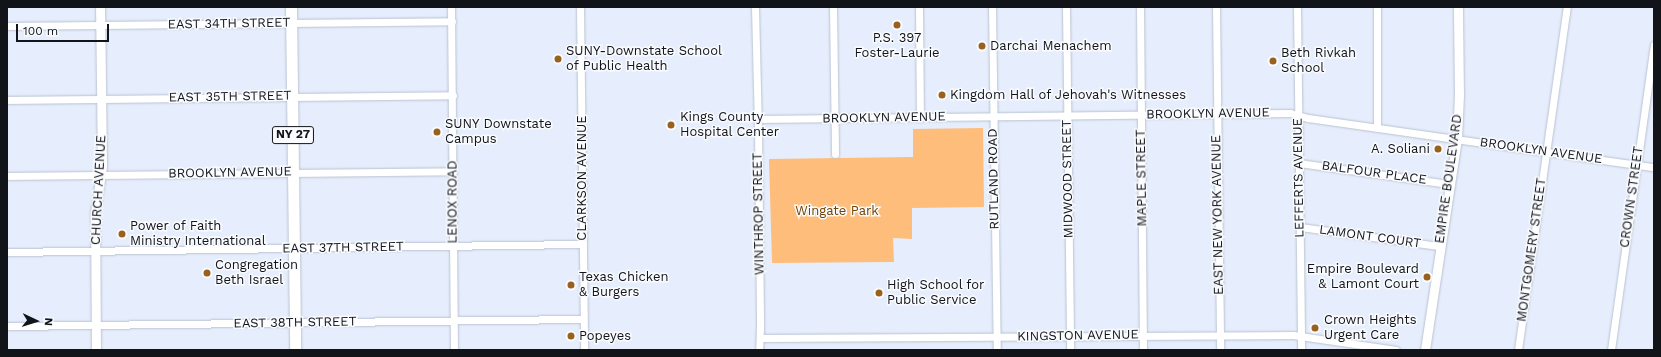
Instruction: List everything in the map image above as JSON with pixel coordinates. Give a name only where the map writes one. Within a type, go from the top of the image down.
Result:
[{"type":"highway","name":"NY 27","points":[[291,7],[295,350]]},
{"type":"main road","name":"CHURCH AVENUE","points":[[96,350],[95,213],[101,175],[102,99],[100,7]]},
{"type":"main road","name":"EMPIRE BOULEVARD","points":[[1425,350],[1439,246],[1457,139],[1459,95],[1458,7]]},
{"type":"street","name":"LENOX ROAD","points":[[451,7],[454,171],[454,350]]},
{"type":"street","name":"CLARKSON AVENUE","points":[[580,7],[584,350]]},
{"type":"street","name":"WINTHROP STREET","points":[[755,7],[759,350]]},
{"type":"street","points":[[833,7],[835,154]]},
{"type":"street","points":[[919,7],[920,118]]},
{"type":"street","name":"RUTLAND ROAD","points":[[992,7],[997,350]]},
{"type":"street","name":"MIDWOOD STREET","points":[[1066,7],[1070,350]]},
{"type":"street","name":"MAPLE STREET","points":[[1140,7],[1143,350]]},
{"type":"street","name":"EAST NEW YORK AVENUE","points":[[1216,7],[1216,114],[1220,350]]},
{"type":"street","name":"LEFFERTS AVENUE","points":[[1297,7],[1301,350]]},
{"type":"street","points":[[1377,7],[1377,128]]},
{"type":"street","name":"MONTGOMERY STREET","points":[[1518,350],[1567,7]]},
{"type":"street","name":"EAST 34TH STREET","points":[[7,26],[452,22]]},
{"type":"street","name":"CROWN STREET","points":[[1611,350],[1654,45]]},
{"type":"street","name":"EAST 35TH STREET","points":[[7,100],[453,95]]},
{"type":"street","name":"BROOKLYN AVENUE","points":[[757,119],[1290,113],[1377,128],[1654,167]]},
{"type":"street","name":"BALFOUR PLACE","points":[[1299,163],[1449,184]]},
{"type":"street","name":"BROOKLYN AVENUE","points":[[7,176],[454,171]]},
{"type":"street","name":"LAMONT COURT","points":[[1300,227],[1439,246]]},
{"type":"street","name":"EAST 37TH STREET","points":[[7,252],[583,244]]},
{"type":"street","name":"EAST 38TH STREET","points":[[7,326],[583,319]]},
{"type":"street","name":"KINGSTON AVENUE","points":[[760,338],[1220,334],[1301,336],[1396,350]]},
{"type":"green space","name":"Wingate Park","points":[[983,128],[984,207],[912,208],[912,239],[893,238],[894,262],[772,263],[769,159],[913,157],[913,129]]},
{"type":"place","name":"P.S. 397 Foster-Laurie","points":[[897,25]]},
{"type":"place","name":"Darchai Menachem","points":[[982,46]]},
{"type":"place","name":"SUNY-Downstate School of Public Health","points":[[558,59]]},
{"type":"place","name":"Beth Rivkah School","points":[[1273,61]]},
{"type":"place","name":"Kingdom Hall of Jehovah's Witnesses","points":[[942,95]]},
{"type":"place","name":"Kings County Hospital Center","points":[[671,125]]},
{"type":"place","name":"SUNY Downstate Campus","points":[[437,132]]},
{"type":"place","name":"A. Soliani","points":[[1438,149]]},
{"type":"place","name":"Power of Faith Ministry International","points":[[122,234]]},
{"type":"place","name":"Congregation Beth Israel","points":[[207,273]]},
{"type":"place","name":"Empire Boulevard & Lamont Court","points":[[1427,277]]},
{"type":"place","name":"Texas Chicken & Burgers","points":[[571,285]]},
{"type":"place","name":"High School for Public Service","points":[[879,293]]},
{"type":"place","name":"Crown Heights Urgent Care","points":[[1315,328]]},
{"type":"place","name":"Popeyes","points":[[571,336]]}]
